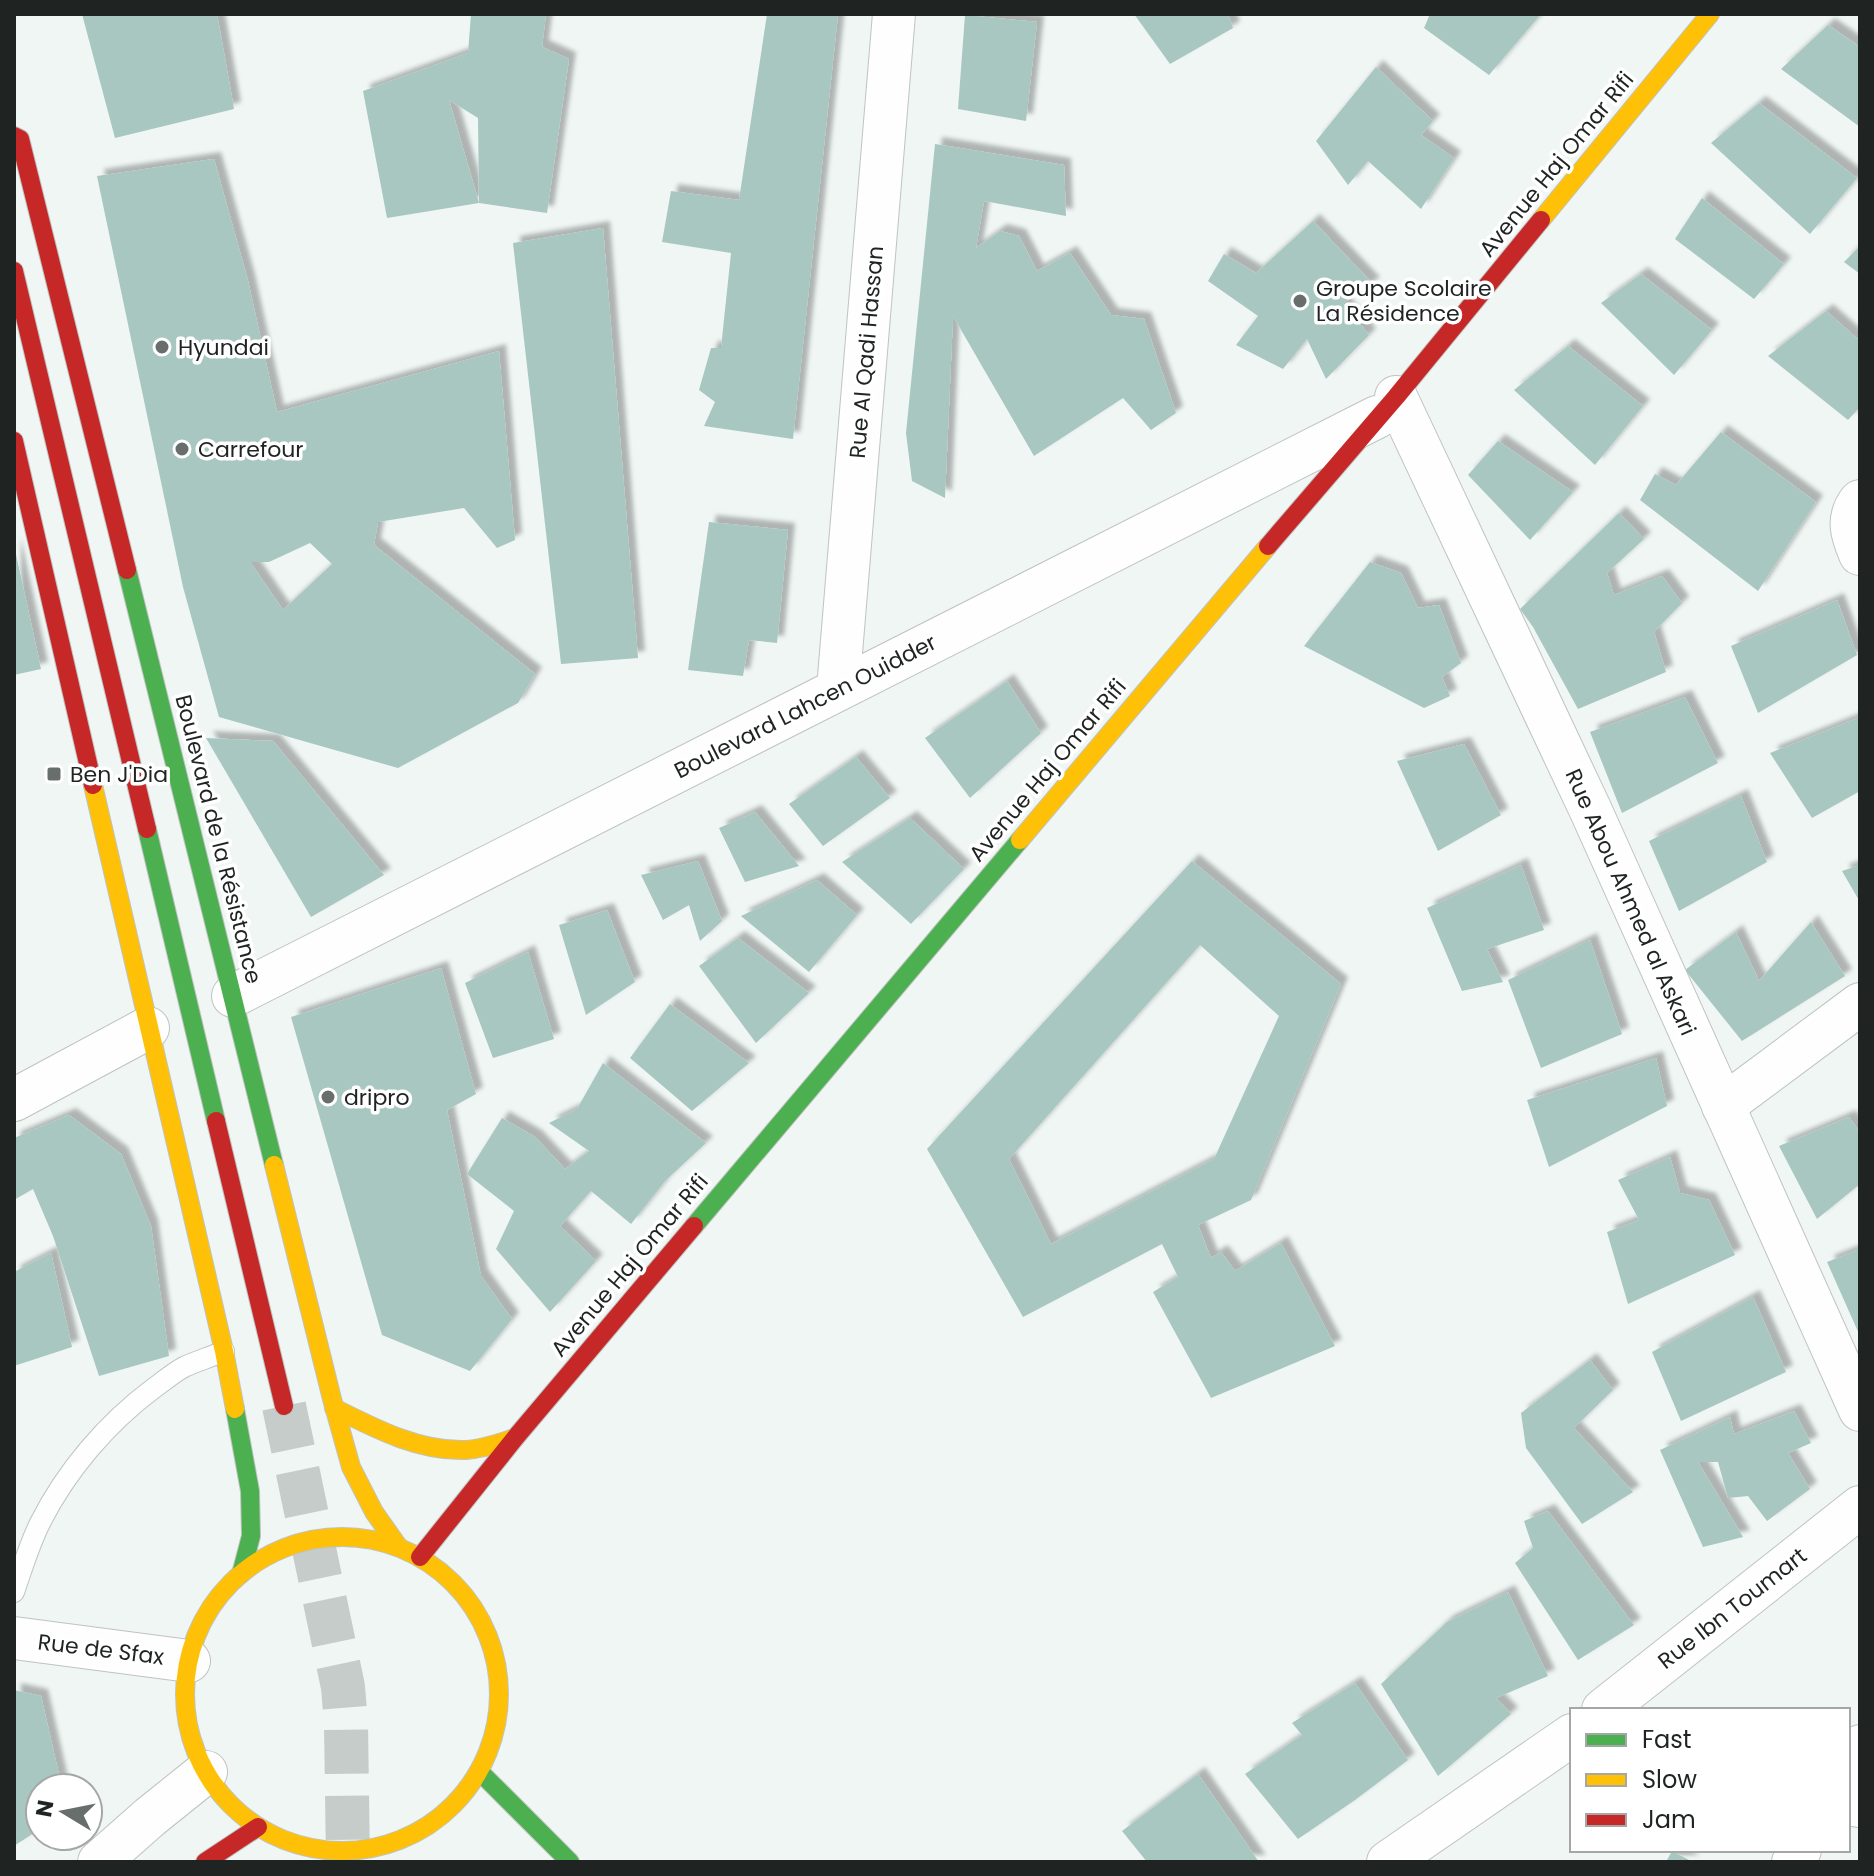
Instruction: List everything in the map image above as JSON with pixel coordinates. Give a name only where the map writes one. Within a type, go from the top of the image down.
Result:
[{"type":"main road","name":"Avenue Haj Omar Rifi","points":[[420,1557],[515,1438],[1386,407],[1710,14]]},
{"type":"main road","name":"Boulevard de la Résistance","points":[[14,136],[20,139],[334,1408],[351,1467],[374,1512],[398,1546]]},
{"type":"main road","points":[[14,271],[284,1406]]},
{"type":"main road","points":[[14,441],[20,492],[224,1351],[250,1491],[251,1536],[241,1574]]},
{"type":"main road","points":[[334,1408],[413,1442],[439,1447],[483,1448],[515,1438]]},
{"type":"main road","points":[[350,1536],[398,1546],[443,1572],[478,1615],[490,1640],[497,1667],[499,1694],[489,1749],[464,1794],[428,1826],[405,1838],[379,1847],[353,1851],[301,1846],[279,1838],[258,1827],[222,1795],[206,1772],[194,1745],[185,1689],[197,1633],[211,1608],[241,1574],[281,1549],[303,1541],[350,1536]]},
{"type":"main road","points":[[479,1771],[570,1862]]},
{"type":"main road","points":[[415,1856],[428,1826]]},
{"type":"main road","points":[[205,1862],[258,1827]]},
{"type":"main road","points":[[279,1838],[290,1862]]},
{"type":"street","name":"Rue Al Qadi Hassan","points":[[838,689],[894,14]]},
{"type":"street","name":"Boulevard Lahcen Ouidder","points":[[233,996],[1386,407]]},
{"type":"street","name":"Rue Abou Ahmed al Askari","points":[[1386,407],[1591,811],[1860,1410]]},
{"type":"street","points":[[1723,1106],[1860,1004]]},
{"type":"street","points":[[14,1100],[148,1028]]},
{"type":"street","name":"Rue Ibn Toumart","points":[[1606,1708],[1860,1507]]},
{"type":"street","name":"Rue de Sfax","points":[[14,1638],[189,1661]]},
{"type":"street","points":[[1388,1862],[1567,1743]]},
{"type":"street","points":[[99,1862],[206,1772]]},
{"type":"lane","points":[[14,1592],[41,1522],[85,1454],[111,1425],[181,1368],[224,1351]]},
{"type":"building","points":[[82,14],[217,14],[234,109],[115,138]]},
{"type":"building","points":[[471,14],[546,14],[542,47],[569,59],[547,213],[479,203],[387,218],[363,91],[468,53]],"holes":[[[449,100],[478,118],[479,203]]]},
{"type":"building","points":[[767,14],[838,14],[793,439],[704,426],[715,402],[699,390],[711,348],[721,348],[731,253],[662,242],[671,191],[739,200]]},
{"type":"building","points":[[1134,14],[1228,14],[1233,28],[1170,64]]},
{"type":"building","points":[[1430,14],[1541,14],[1489,75],[1424,28]]},
{"type":"building","points":[[965,15],[1037,22],[1026,121],[958,109]]},
{"type":"building","points":[[1828,25],[1860,47],[1860,127],[1781,69]]},
{"type":"building","points":[[1376,67],[1433,121],[1421,135],[1454,158],[1421,209],[1368,161],[1348,185],[1316,141]]},
{"type":"building","points":[[1759,103],[1857,178],[1810,234],[1711,143]]},
{"type":"building","points":[[935,144],[1064,165],[1066,216],[984,201],[976,248],[1000,231],[1019,236],[1037,271],[1070,253],[1111,315],[1144,319],[1176,413],[1151,430],[1123,398],[1034,456],[953,316],[945,498],[912,481],[906,433]]},
{"type":"building","points":[[214,159],[248,281],[277,412],[499,351],[515,540],[497,548],[464,508],[378,522],[374,545],[535,674],[518,703],[398,768],[219,717],[183,587],[97,176]],"holes":[[[310,543],[332,564],[283,610],[250,562],[269,562]]]},
{"type":"building","points":[[1702,198],[1784,264],[1754,299],[1675,239]]},
{"type":"building","points":[[1313,221],[1373,284],[1343,303],[1369,335],[1326,379],[1307,339],[1283,369],[1236,345],[1258,316],[1208,281],[1224,254],[1256,273]]},
{"type":"building","points":[[603,228],[638,658],[561,664],[513,243]]},
{"type":"building","points":[[1860,246],[1860,274],[1844,262]]},
{"type":"building","points":[[1641,274],[1712,330],[1674,375],[1601,303]]},
{"type":"building","points":[[1826,311],[1860,341],[1860,407],[1848,420],[1768,356]]},
{"type":"building","points":[[1568,346],[1643,406],[1595,465],[1514,390]]},
{"type":"building","points":[[1721,432],[1816,502],[1758,591],[1640,500],[1655,474],[1676,485]]},
{"type":"building","points":[[1498,441],[1573,492],[1530,540],[1468,475]]},
{"type":"building","points":[[1619,513],[1644,539],[1607,573],[1614,595],[1662,576],[1682,603],[1654,632],[1666,672],[1578,709],[1520,609]]},
{"type":"building","points":[[709,522],[788,530],[777,643],[749,640],[743,676],[688,670]]},
{"type":"building","points":[[14,545],[41,669],[14,675]]},
{"type":"building","points":[[1370,562],[1401,573],[1418,608],[1439,605],[1461,663],[1442,677],[1450,696],[1424,708],[1304,646]]},
{"type":"building","points":[[1837,600],[1857,655],[1758,713],[1731,646]]},
{"type":"building","points":[[1007,681],[1041,733],[970,798],[925,738]]},
{"type":"building","points":[[1685,697],[1718,763],[1622,813],[1590,732]]},
{"type":"building","points":[[1860,717],[1860,791],[1812,818],[1770,753]]},
{"type":"building","points":[[206,738],[273,741],[384,875],[311,917]]},
{"type":"building","points":[[1464,744],[1501,815],[1438,851],[1397,761]]},
{"type":"building","points":[[856,757],[890,798],[823,846],[789,804]]},
{"type":"building","points":[[1741,796],[1767,862],[1679,911],[1649,841]]},
{"type":"building","points":[[755,812],[799,866],[745,882],[719,828]]},
{"type":"building","points":[[910,818],[964,869],[911,924],[842,862]]},
{"type":"building","points":[[698,861],[722,921],[700,941],[689,905],[663,920],[641,875]]},
{"type":"building","points":[[1192,861],[1341,984],[1251,1200],[1198,1225],[1211,1258],[1221,1252],[1235,1271],[1281,1243],[1335,1346],[1211,1398],[1153,1292],[1178,1277],[1162,1244],[1023,1317],[927,1149]],"holes":[[[1200,945],[1279,1016],[1214,1159],[1051,1244],[1009,1159]]]},
{"type":"building","points":[[1521,865],[1544,930],[1487,949],[1503,982],[1462,991],[1427,908]]},
{"type":"building","points":[[1860,865],[1860,902],[1842,871]]},
{"type":"building","points":[[817,880],[857,915],[809,972],[741,916]]},
{"type":"building","points":[[607,910],[635,982],[586,1015],[559,925]]},
{"type":"building","points":[[1811,922],[1845,976],[1742,1041],[1685,970],[1736,932],[1759,981]]},
{"type":"building","points":[[738,938],[809,993],[756,1043],[699,966]]},
{"type":"building","points":[[1590,940],[1622,1034],[1541,1068],[1508,980]]},
{"type":"building","points":[[528,952],[554,1039],[493,1058],[465,983]]},
{"type":"building","points":[[441,968],[476,1094],[447,1110],[481,1276],[512,1319],[470,1371],[382,1335],[291,1017]]},
{"type":"building","points":[[670,1004],[749,1063],[692,1111],[630,1058]]},
{"type":"building","points":[[1656,1058],[1667,1106],[1549,1167],[1527,1100]]},
{"type":"building","points":[[603,1063],[706,1143],[665,1181],[631,1224],[591,1191],[560,1226],[596,1261],[550,1312],[496,1249],[514,1211],[467,1174],[502,1118],[535,1137],[565,1169],[589,1151],[549,1123],[577,1109]]},
{"type":"building","points":[[69,1115],[121,1154],[151,1226],[169,1356],[99,1376],[53,1236],[33,1189],[14,1200],[14,1138]]},
{"type":"building","points":[[1849,1117],[1860,1133],[1860,1184],[1817,1219],[1779,1146]]},
{"type":"building","points":[[1670,1157],[1680,1193],[1709,1200],[1735,1255],[1628,1304],[1607,1232],[1639,1220],[1618,1180]]},
{"type":"building","points":[[1860,1249],[1860,1336],[1827,1262]]},
{"type":"building","points":[[51,1253],[72,1347],[14,1366],[14,1272]]},
{"type":"building","points":[[1753,1297],[1786,1372],[1681,1421],[1652,1352]]},
{"type":"building","points":[[1590,1360],[1613,1390],[1574,1428],[1633,1492],[1582,1524],[1526,1448],[1521,1413]]},
{"type":"building","points":[[1794,1411],[1811,1443],[1788,1453],[1810,1489],[1767,1521],[1748,1496],[1728,1498],[1718,1462],[1698,1462],[1743,1537],[1703,1547],[1660,1450],[1730,1417],[1734,1434]]},
{"type":"building","points":[[1548,1511],[1634,1625],[1578,1660],[1515,1563],[1533,1548],[1524,1521]]},
{"type":"building","points":[[1508,1592],[1548,1676],[1496,1698],[1511,1714],[1438,1776],[1381,1684],[1447,1622]]},
{"type":"building","points":[[1355,1683],[1408,1760],[1298,1839],[1245,1774],[1302,1735],[1292,1723]]},
{"type":"building","points":[[14,1690],[41,1696],[58,1772],[24,1772],[24,1839],[14,1846]]},
{"type":"building","points":[[1198,1774],[1259,1862],[1147,1862],[1122,1831]]},
{"type":"building","points":[[1674,1852],[1693,1862],[1666,1862]]},
{"type":"tunnel","points":[[284,1406],[343,1687],[348,1862]]},
{"type":"traffic: fast","points":[[127,570],[274,1165]]},
{"type":"traffic: fast","points":[[147,829],[216,1121]]},
{"type":"traffic: fast","points":[[694,1226],[1020,840]]},
{"type":"traffic: fast","points":[[235,1409],[250,1491],[251,1536],[241,1574]]},
{"type":"traffic: fast","points":[[479,1771],[570,1862]]},
{"type":"traffic: slow","points":[[1541,220],[1710,14]]},
{"type":"traffic: slow","points":[[1020,840],[1268,546]]},
{"type":"traffic: slow","points":[[93,785],[235,1409]]},
{"type":"traffic: slow","points":[[274,1165],[351,1467],[374,1512],[398,1546]]},
{"type":"traffic: slow","points":[[334,1408],[397,1437],[448,1450],[491,1446],[515,1438]]},
{"type":"traffic: slow","points":[[342,1537],[373,1540],[402,1549],[429,1564],[453,1583],[472,1607],[487,1634],[496,1663],[499,1694],[496,1725],[487,1754],[472,1781],[453,1805],[429,1824],[402,1839],[373,1848],[342,1851],[311,1848],[282,1839],[255,1824],[231,1805],[212,1781],[197,1754],[188,1725],[185,1694],[188,1663],[197,1634],[212,1607],[231,1583],[255,1564],[282,1549],[311,1540],[342,1537]]},
{"type":"traffic: jam","points":[[14,136],[20,139],[127,570]]},
{"type":"traffic: jam","points":[[1268,546],[1396,397],[1541,220]]},
{"type":"traffic: jam","points":[[14,271],[147,829]]},
{"type":"traffic: jam","points":[[14,441],[93,785]]},
{"type":"traffic: jam","points":[[216,1121],[284,1406]]},
{"type":"traffic: jam","points":[[420,1557],[515,1438],[694,1226]]},
{"type":"traffic: jam","points":[[205,1862],[258,1827]]},
{"type":"place","name":"Groupe Scolaire La Résidence","points":[[1300,301]]},
{"type":"place","name":"Hyundai","points":[[162,347]]},
{"type":"place","name":"Carrefour","points":[[182,449]]},
{"type":"place","name":"Ben J'Dia","points":[[54,774]]},
{"type":"place","name":"dripro","points":[[328,1097]]}]
